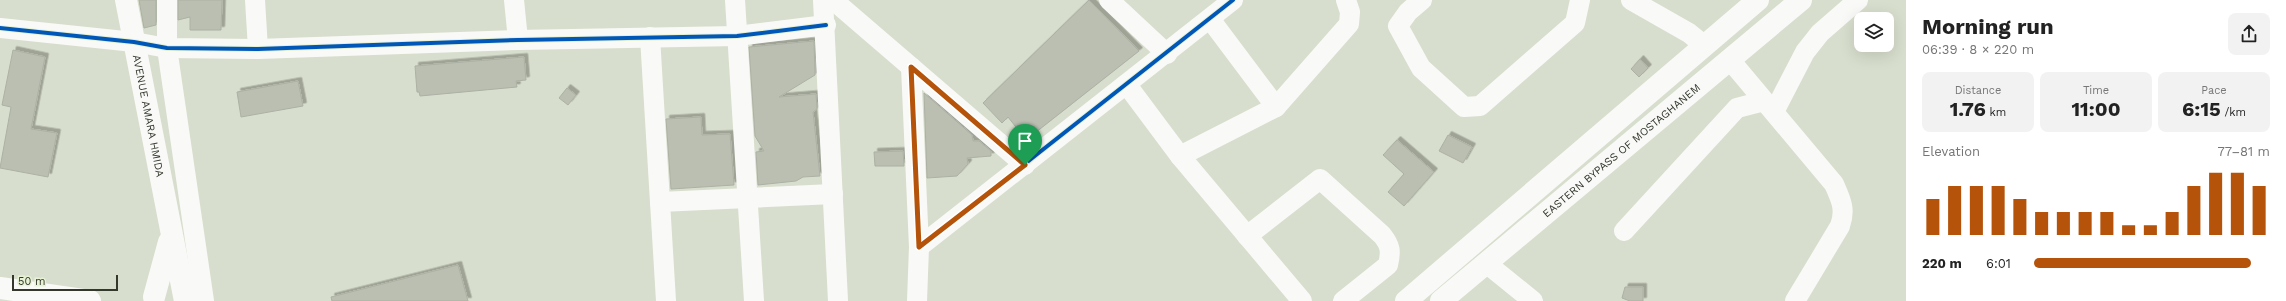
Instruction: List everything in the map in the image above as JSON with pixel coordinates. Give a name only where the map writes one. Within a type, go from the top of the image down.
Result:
[{"type":"main road","name":"AVENUE AMARA HMIDA","points":[[126,0],[172,231],[184,301]]},
{"type":"main road","points":[[1406,301],[1758,0]]},
{"type":"main road","name":"EASTERN BYPASS OF MOSTAGHANEM","points":[[1441,301],[1801,0]]},
{"type":"main road","name":"AVENUE AMARA HMIDA","points":[[148,300],[172,231]]},
{"type":"main road","points":[[0,288],[90,301]]},
{"type":"main road","points":[[148,300],[170,295],[184,301]]},
{"type":"street","points":[[167,0],[167,48],[204,301]]},
{"type":"street","points":[[255,0],[258,49]]},
{"type":"street","points":[[515,0],[518,40]]},
{"type":"street","points":[[735,0],[754,301]]},
{"type":"street","points":[[823,0],[826,25],[838,301]]},
{"type":"street","points":[[833,0],[1025,165]]},
{"type":"street","points":[[1109,0],[1167,54]]},
{"type":"street","points":[[919,247],[1234,0]]},
{"type":"street","points":[[1180,156],[1276,107],[1349,24],[1350,12],[1346,0]]},
{"type":"street","points":[[1422,0],[1408,12],[1398,26],[1420,68],[1464,107],[1480,106],[1575,23],[1580,0]]},
{"type":"street","points":[[1631,0],[1689,32],[1704,46]]},
{"type":"street","points":[[1769,106],[1805,52],[1820,33],[1858,0]]},
{"type":"street","points":[[1210,19],[1276,107]]},
{"type":"street","points":[[0,28],[134,42],[167,48],[258,49],[518,40],[737,36],[826,25]]},
{"type":"street","points":[[650,37],[666,301]]},
{"type":"street","points":[[1730,60],[1834,184],[1843,204],[1844,215],[1840,226],[1795,301]]},
{"type":"street","points":[[911,67],[919,247],[917,301]]},
{"type":"street","points":[[1127,85],[1180,156],[1302,301]]},
{"type":"street","points":[[1624,231],[1737,108],[1769,106]]},
{"type":"street","points":[[1247,236],[1320,179],[1382,235],[1389,243],[1391,250],[1388,265],[1343,301]]},
{"type":"street","points":[[660,202],[833,194]]},
{"type":"street","points":[[1486,264],[1533,301]]},
{"type":"building","points":[[139,0],[156,0],[156,25],[144,28]]},
{"type":"building","points":[[178,0],[222,0],[221,30],[190,30],[190,17],[178,20]]},
{"type":"building","points":[[1089,0],[1139,51],[1026,140],[1008,117],[1002,123],[983,103]]},
{"type":"building","points":[[814,41],[815,75],[779,97],[816,94],[817,109],[813,112],[820,176],[803,177],[796,181],[758,185],[756,152],[764,151],[755,136],[749,47]]},
{"type":"building","points":[[13,50],[45,57],[31,129],[57,133],[48,177],[0,168],[11,107],[2,105]]},
{"type":"building","points":[[524,57],[526,80],[516,81],[517,87],[420,96],[419,92],[417,92],[415,66]]},
{"type":"building","points":[[1640,59],[1648,68],[1639,77],[1631,69]]},
{"type":"building","points":[[298,81],[303,106],[241,117],[237,92]]},
{"type":"building","points":[[567,88],[576,95],[568,105],[559,98]]},
{"type":"building","points":[[924,93],[972,135],[973,141],[979,141],[991,151],[991,156],[967,158],[968,164],[957,176],[927,178]]},
{"type":"building","points":[[701,117],[702,135],[730,134],[734,185],[671,189],[666,119]]},
{"type":"building","points":[[1448,135],[1472,147],[1463,163],[1439,151]]},
{"type":"building","points":[[1397,140],[1434,172],[1404,206],[1388,192],[1404,174],[1383,155]]},
{"type":"building","points":[[903,151],[904,166],[875,166],[874,152]]},
{"type":"building","points":[[458,265],[468,301],[332,301],[331,297]]},
{"type":"building","points":[[1625,287],[1643,287],[1643,301],[1630,301],[1622,298]]},
{"type":"cycle path","points":[[919,247],[1233,0]]},
{"type":"cycle path","points":[[0,28],[134,42],[167,48],[258,49],[518,40],[737,36],[826,25]]},
{"type":"route","points":[[911,67],[987,132],[1025,165],[919,247],[911,67]]}]
